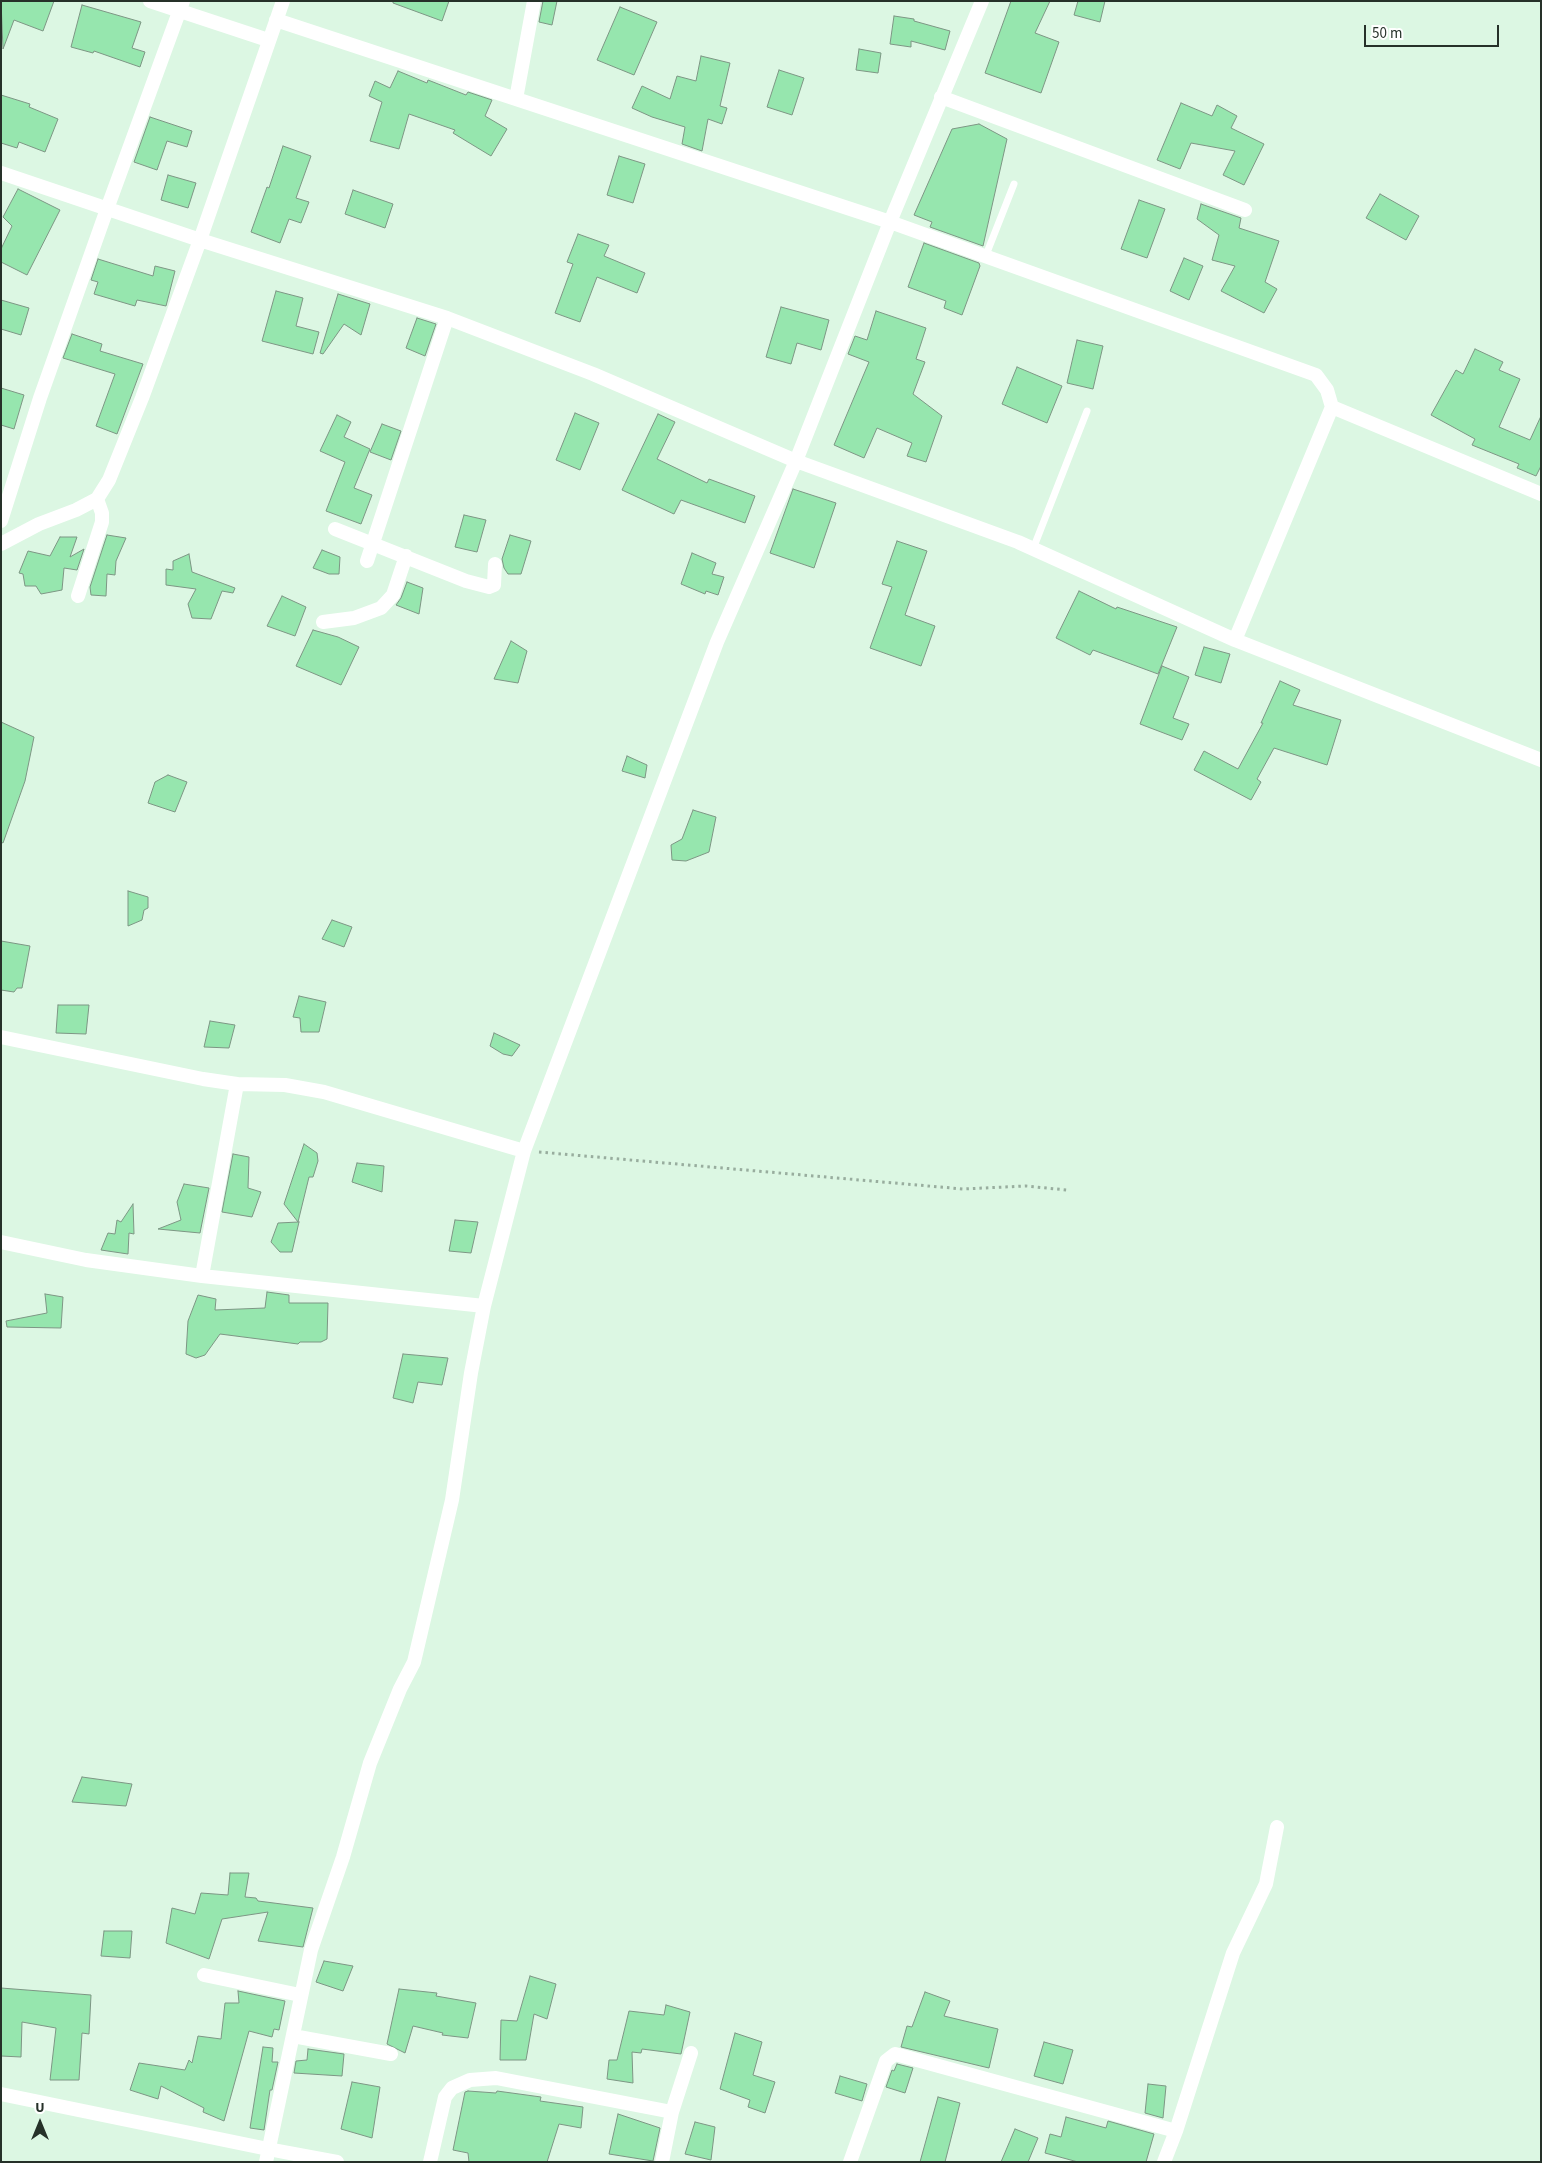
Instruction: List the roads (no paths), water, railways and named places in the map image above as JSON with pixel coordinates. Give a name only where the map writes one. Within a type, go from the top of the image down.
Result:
[{"type":"street","points":[[150,1],[182,6],[268,40]]},
{"type":"street","points":[[1,544],[39,524],[76,510],[97,499],[109,480],[139,407],[200,240],[283,1]]},
{"type":"street","points":[[516,99],[534,1]]},
{"type":"street","points":[[267,2156],[311,1950],[343,1858],[370,1763],[400,1689],[414,1662],[452,1500],[471,1373],[484,1306],[524,1151],[717,642],[796,461],[890,222],[982,1]]},
{"type":"street","points":[[1,520],[40,398],[182,6]]},
{"type":"street","points":[[276,20],[890,222],[1316,375],[1327,390],[1332,407],[1235,640]]},
{"type":"street","points":[[941,97],[1245,210]]},
{"type":"street","points":[[1,173],[200,240],[447,318],[593,374],[796,461],[1033,549],[1235,640],[1541,760]]},
{"type":"street","points":[[368,561],[447,318]]},
{"type":"street","points":[[1332,407],[1541,494]]},
{"type":"street","points":[[78,596],[102,522],[102,513],[97,499]]},
{"type":"street","points":[[336,530],[466,581],[489,587],[494,585],[494,564]]},
{"type":"street","points":[[323,622],[354,618],[381,608],[393,595],[406,556]]},
{"type":"street","points":[[1,1037],[203,1079],[237,1084],[285,1085],[324,1092],[524,1151]]},
{"type":"street","points":[[202,1276],[237,1084]]},
{"type":"street","points":[[1,1242],[86,1260],[202,1276],[484,1306]]},
{"type":"street","points":[[1164,2162],[1176,2131],[1233,1953],[1266,1884],[1277,1827]]},
{"type":"street","points":[[204,1975],[300,1995]]},
{"type":"street","points":[[293,2036],[391,2054]]},
{"type":"street","points":[[662,2162],[672,2112],[691,2053]]},
{"type":"street","points":[[850,2162],[886,2061],[895,2054],[1176,2131]]},
{"type":"street","points":[[430,2162],[446,2097],[452,2088],[470,2080],[496,2078],[672,2112]]},
{"type":"street","points":[[1,2094],[267,2156],[337,2162]]},
{"type":"lane","points":[[986,255],[1014,184]]},
{"type":"lane","points":[[1033,549],[1088,411]]}]
